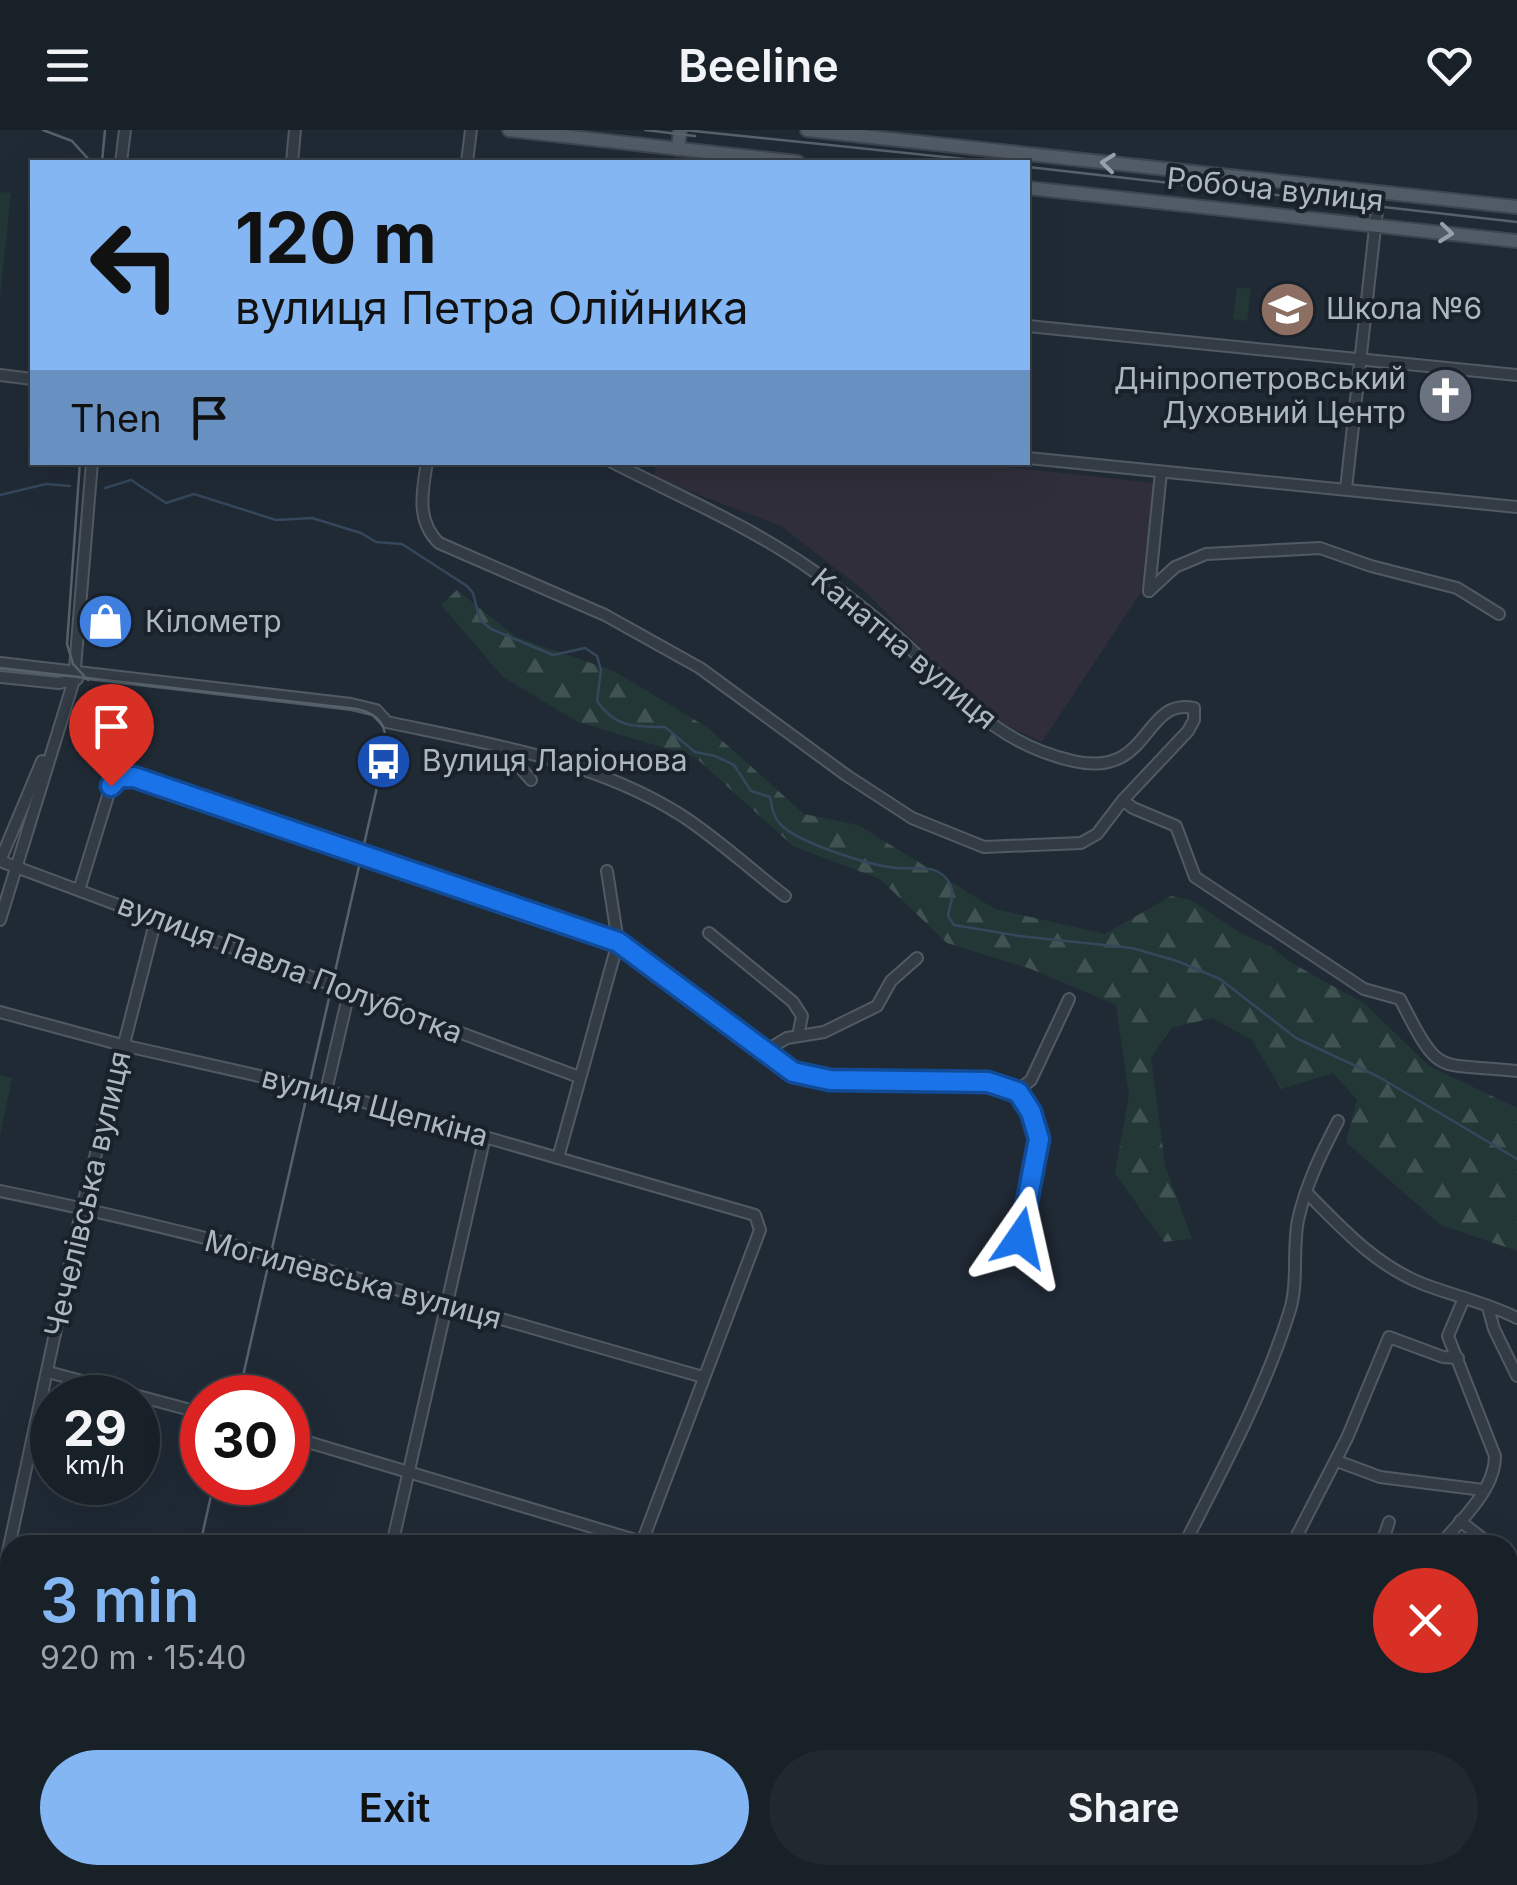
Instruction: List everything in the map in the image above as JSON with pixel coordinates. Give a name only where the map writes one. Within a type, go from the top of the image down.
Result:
[{"type":"main road","points":[[508,130],[678,156],[758,160]]},
{"type":"main road","points":[[678,156],[680,130]]},
{"type":"main road","name":"Робоча вулиця","points":[[807,130],[1517,207]]},
{"type":"main road","name":"Робоча вулиця","points":[[1030,188],[1517,241]]},
{"type":"street","points":[[121,160],[125,130]]},
{"type":"street","points":[[292,160],[295,130]]},
{"type":"street","points":[[467,160],[470,130]]},
{"type":"street","points":[[1346,489],[1379,192]]},
{"type":"street","points":[[1030,326],[1517,375]]},
{"type":"street","points":[[0,375],[30,379]]},
{"type":"street","points":[[1030,458],[1517,507]]},
{"type":"street","points":[[0,920],[76,674],[92,465]]},
{"type":"street","points":[[426,465],[424,523],[439,544],[605,614],[700,668],[846,776],[912,818],[984,847],[1081,844],[1098,834],[1123,800],[1176,826],[1195,878],[1364,988],[1400,1000],[1424,1048],[1437,1060],[1472,1070],[1517,1071]]},
{"type":"street","name":"Канатна вулиця","points":[[618,465],[752,530],[787,552],[900,640],[981,718],[1038,750],[1084,763],[1109,764],[1128,754],[1167,710],[1180,705],[1194,708],[1188,732],[1123,800]]},
{"type":"street","points":[[1161,472],[1149,591],[1175,567],[1206,554],[1320,548],[1457,588],[1498,614]]},
{"type":"street","points":[[0,663],[350,704],[376,710],[387,722],[534,754],[648,798],[682,816],[786,896]]},
{"type":"street","points":[[0,676],[76,674]]},
{"type":"street","points":[[0,861],[76,674]]},
{"type":"street","points":[[504,749],[531,780]]},
{"type":"street","points":[[79,890],[111,786],[119,777],[134,777],[618,942],[793,1072],[830,1080],[988,1082],[1018,1092],[1031,1112],[1039,1139],[1020,1238],[1024,1257]]},
{"type":"street","name":"вулиця Павла Полуботка","points":[[0,861],[580,1076]]},
{"type":"street","points":[[558,1158],[618,942],[608,870]]},
{"type":"street","name":"Чечелівська вулиця","points":[[13,1535],[82,1208],[156,918]]},
{"type":"street","points":[[709,932],[793,1002],[802,1016],[798,1036]]},
{"type":"street","points":[[765,1051],[798,1036],[824,1032],[877,1006],[891,981],[918,958]]},
{"type":"street","points":[[326,1091],[349,992]]},
{"type":"street","points":[[1018,1092],[1031,1080],[1069,1000]]},
{"type":"street","name":"вулиця Щепкіна","points":[[0,1012],[122,1045],[326,1091],[755,1215],[760,1230],[703,1378]]},
{"type":"street","points":[[1189,1535],[1238,1437],[1291,1309],[1298,1220],[1308,1194],[1309,1177],[1338,1120]]},
{"type":"street","points":[[394,1535],[485,1136]]},
{"type":"street","name":"Могилевська вулиця","points":[[0,1192],[82,1208],[270,1255],[703,1378]]},
{"type":"street","points":[[1308,1194],[1372,1257],[1420,1283],[1517,1318]]},
{"type":"street","points":[[1448,1535],[1495,1470],[1494,1456],[1448,1336],[1464,1298]]},
{"type":"street","points":[[1488,1307],[1517,1376]]},
{"type":"street","points":[[1297,1535],[1336,1461],[1389,1337],[1458,1358]]},
{"type":"street","points":[[48,1372],[180,1407]]},
{"type":"street","points":[[645,1535],[703,1378]]},
{"type":"street","points":[[310,1443],[613,1535]]},
{"type":"street","points":[[1336,1461],[1380,1477],[1484,1490]]},
{"type":"street","points":[[1460,1521],[1478,1535]]},
{"type":"street","points":[[1384,1535],[1389,1522]]},
{"type":"shaded area","points":[[656,465],[989,465],[1155,483],[1143,589],[1042,742],[986,716],[956,692],[866,592],[781,526],[654,478]]},
{"type":"green space","points":[[0,192],[11,193],[0,297]]},
{"type":"green space","points":[[1237,287],[1251,289],[1247,321],[1233,319]]},
{"type":"green space","points":[[457,590],[516,637],[614,671],[708,728],[804,814],[858,825],[995,909],[1105,934],[1171,896],[1191,900],[1365,1004],[1429,1066],[1517,1108],[1517,1251],[1441,1225],[1346,1142],[1357,1100],[1333,1073],[1281,1089],[1252,1040],[1212,1018],[1171,1028],[1151,1058],[1165,1166],[1192,1239],[1164,1242],[1115,1173],[1129,1095],[1116,1005],[1031,969],[947,943],[880,879],[793,846],[695,757],[578,722],[503,677],[441,605]]},
{"type":"green space","points":[[0,1075],[12,1078],[0,1136]]},
{"type":"waterway","points":[[105,488],[131,480],[166,503],[194,494],[276,520],[312,518],[361,533],[376,542],[402,544],[467,586],[473,593],[480,620],[491,629],[553,655],[585,648],[597,656],[601,670],[597,701],[604,710],[627,724],[665,727],[695,752],[734,765],[751,791],[770,797],[776,819],[790,832],[870,863],[941,873],[952,890],[948,916],[954,925],[1132,948],[1177,961],[1220,979],[1296,1038],[1379,1077],[1517,1159]]},
{"type":"waterway","points":[[0,495],[46,484],[70,486]]},
{"type":"tram line","points":[[43,130],[72,141],[89,160]]},
{"type":"tram line","points":[[102,160],[105,130]]},
{"type":"tram line","points":[[645,130],[695,136]]},
{"type":"tram line","points":[[684,130],[974,160]]},
{"type":"tram line","points":[[1030,167],[1517,222]]},
{"type":"tram line","points":[[80,465],[67,644],[73,664],[88,680]]},
{"type":"tram line","points":[[0,668],[357,709],[375,716],[384,728],[383,761],[243,1375]]},
{"type":"tram line","points":[[202,1535],[209,1505]]},
{"type":"place","name":"Школа №6","points":[[1287,309]]},
{"type":"place","name":"Дніпропетровський Духовний Центр","points":[[1445,396]]},
{"type":"place","name":"Кілометр","points":[[106,622]]},
{"type":"place","name":"Вулиця Ларіонова","points":[[383,761]]},
{"type":"route","points":[[111,786],[119,777],[134,777],[618,942],[793,1072],[830,1080],[988,1082],[1018,1092],[1031,1112],[1039,1139],[1020,1238]]}]
